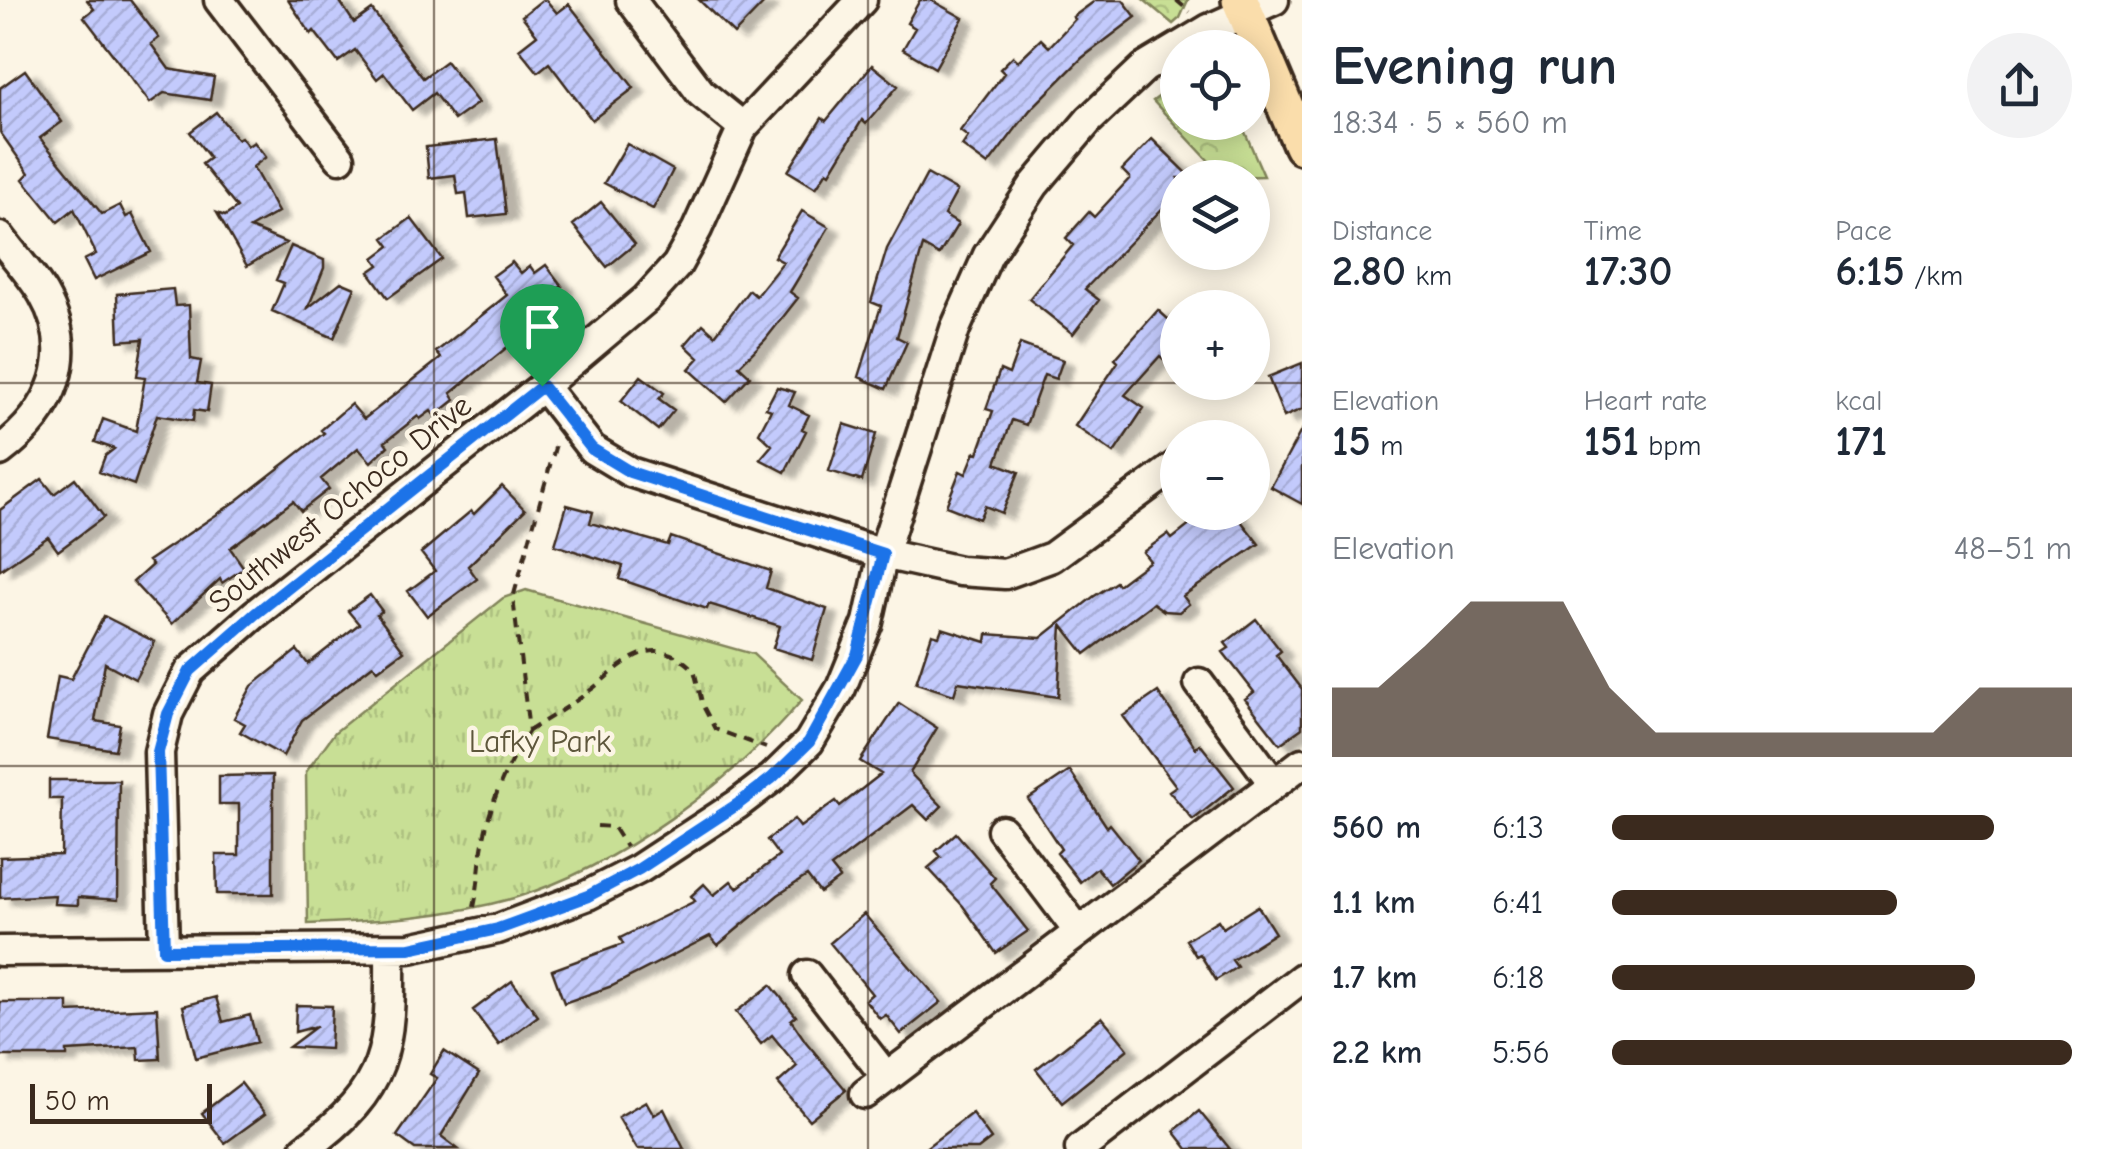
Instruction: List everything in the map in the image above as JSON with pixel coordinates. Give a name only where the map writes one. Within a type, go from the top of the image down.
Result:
[{"type":"main road","points":[[1253,4],[1302,146]]},
{"type":"street","points":[[219,0],[340,158]]},
{"type":"street","points":[[630,0],[701,93],[742,126],[862,0]]},
{"type":"street","points":[[0,951],[390,950],[498,929],[588,896],[639,869],[738,804],[795,756],[821,725],[857,655],[883,554],[955,329],[988,255],[1034,185],[1088,120],[1144,68],[1175,46],[1253,4]]},
{"type":"street","name":"Southwest Ochoco Drive","points":[[164,950],[158,752],[168,714],[190,671],[255,614],[646,299],[677,264],[697,229],[742,126]]},
{"type":"street","points":[[0,237],[44,295],[62,344],[50,398],[0,451]]},
{"type":"street","points":[[542,386],[592,449],[630,472],[883,554],[960,570],[1005,574],[1052,557],[1160,477]]},
{"type":"street","points":[[1198,683],[1274,784]]},
{"type":"street","points":[[807,975],[876,1086],[1302,763]]},
{"type":"street","points":[[1002,830],[1080,932]]},
{"type":"street","points":[[305,1149],[356,1107],[378,1067],[391,1015],[390,950]]},
{"type":"street","points":[[1080,1149],[1302,978]]},
{"type":"path","points":[[528,731],[513,598],[557,442],[572,424]]},
{"type":"path","points":[[474,906],[482,844],[512,756],[528,731],[589,692],[635,653],[656,652],[675,657],[694,670],[703,706],[715,729],[795,756]]},
{"type":"path","points":[[597,826],[617,831],[639,869]]},
{"type":"green space","points":[[1144,0],[1188,0],[1173,24]]},
{"type":"green space","points":[[1189,140],[1248,140],[1257,160],[1208,160]]},
{"type":"green space","name":"Lafky Park","points":[[526,590],[753,654],[802,700],[708,791],[633,843],[554,884],[463,910],[308,924],[306,772],[335,732],[503,598]]},
{"type":"building","points":[[87,0],[130,0],[159,38],[151,44],[169,69],[214,77],[210,100],[164,93],[150,103],[84,17],[94,9]]},
{"type":"building","points":[[288,0],[339,0],[354,23],[372,10],[423,78],[446,61],[478,103],[454,120],[434,93],[412,110],[384,73],[377,79],[355,50],[338,62],[314,31],[311,34]]},
{"type":"building","points":[[542,0],[557,13],[569,4],[634,88],[592,120],[549,63],[538,72],[519,49],[537,35],[522,16]]},
{"type":"building","points":[[699,0],[767,0],[734,34]]},
{"type":"building","points":[[920,0],[931,0],[963,18],[935,68],[903,49],[915,28],[907,23]]},
{"type":"building","points":[[1096,0],[1123,0],[1136,17],[1082,58],[1030,110],[988,165],[962,146],[968,137],[960,131],[1004,73],[1000,69],[1013,56],[1018,61],[1041,39],[1049,47],[1073,17]]},
{"type":"building","points":[[872,65],[898,86],[866,124],[862,120],[830,173],[827,171],[816,188],[788,171],[822,118],[826,121]]},
{"type":"building","points":[[25,70],[62,122],[40,138],[102,214],[120,205],[126,217],[132,214],[151,252],[94,280],[84,260],[96,254],[74,209],[58,222],[23,179],[29,173],[0,132],[0,88]]},
{"type":"building","points":[[216,112],[237,139],[241,137],[248,146],[254,142],[266,157],[253,167],[278,212],[250,228],[286,243],[247,266],[217,213],[225,216],[237,208],[202,164],[210,158],[190,132]]},
{"type":"building","points":[[497,139],[506,214],[469,218],[466,193],[458,194],[455,175],[429,178],[426,147]]},
{"type":"building","points":[[1152,139],[1174,160],[1160,160],[1160,211],[1085,289],[1099,300],[1073,334],[1029,299],[1073,245],[1066,238],[1089,212],[1094,217],[1130,178],[1122,170]]},
{"type":"building","points":[[627,144],[673,170],[653,209],[604,183]]},
{"type":"building","points":[[927,174],[957,191],[944,215],[958,224],[939,255],[923,246],[897,337],[907,342],[886,389],[859,377],[881,306],[871,302],[887,249]]},
{"type":"building","points":[[601,202],[635,244],[607,267],[573,225]]},
{"type":"building","points":[[802,211],[829,227],[790,292],[798,298],[739,366],[750,376],[726,402],[689,369],[699,358],[685,345],[703,324],[715,335],[749,290],[756,296],[783,262],[774,257]]},
{"type":"building","points":[[411,218],[442,259],[388,298],[369,272],[379,265],[374,258],[390,246],[384,238]]},
{"type":"building","points":[[291,246],[324,260],[308,308],[341,282],[355,288],[334,338],[272,311],[284,283],[276,280]]},
{"type":"building","points":[[512,262],[521,273],[530,266],[535,273],[546,265],[562,286],[547,297],[555,308],[451,393],[455,400],[435,416],[431,411],[420,419],[418,416],[385,442],[388,446],[371,462],[358,448],[321,479],[329,489],[301,511],[293,501],[230,548],[244,568],[222,583],[220,579],[172,624],[133,582],[152,565],[148,561],[238,500],[324,433],[321,430],[351,404],[364,419],[441,358],[436,352],[507,295],[493,276]]},
{"type":"building","points":[[173,289],[175,306],[189,305],[191,359],[201,361],[197,383],[211,385],[207,412],[194,410],[193,421],[157,415],[134,485],[99,472],[105,456],[114,449],[95,442],[103,419],[136,431],[145,377],[137,376],[143,339],[119,341],[117,294]]},
{"type":"building","points":[[1160,312],[1160,356],[1125,395],[1144,408],[1114,453],[1075,426],[1118,362],[1115,359]]},
{"type":"building","points":[[1020,344],[1063,360],[1056,379],[1044,375],[1026,425],[1012,420],[996,463],[1019,472],[1002,513],[985,506],[979,519],[946,506],[960,471],[966,474],[975,452],[978,453],[993,411],[986,409],[1000,370],[1009,374]]},
{"type":"building","points":[[1302,363],[1302,409],[1284,417],[1270,376]]},
{"type":"building","points":[[641,376],[664,393],[659,399],[674,410],[658,430],[621,401]]},
{"type":"building","points":[[777,387],[795,392],[789,405],[809,415],[802,429],[806,431],[785,472],[760,459],[772,445],[759,433]]},
{"type":"building","points":[[844,424],[876,434],[862,481],[829,471]]},
{"type":"building","points":[[1302,429],[1302,504],[1271,487]]},
{"type":"building","points":[[75,478],[104,517],[58,551],[48,537],[0,570],[0,510],[42,479],[54,494]]},
{"type":"building","points":[[502,486],[525,510],[468,566],[477,579],[427,616],[408,591],[435,571],[421,553],[471,511],[474,514]]},
{"type":"building","points":[[567,505],[593,512],[590,523],[668,545],[671,537],[771,571],[766,588],[827,609],[812,660],[773,648],[780,626],[709,604],[707,609],[619,579],[623,566],[555,545]]},
{"type":"building","points":[[1183,530],[1248,530],[1259,544],[1183,596],[1189,604],[1179,612],[1164,611],[1153,603],[1085,654],[1062,625],[1058,697],[958,682],[954,695],[916,683],[932,634],[939,636],[942,628],[986,642],[987,634],[1041,638],[1093,597],[1116,582],[1118,585],[1150,561],[1143,552],[1168,534],[1172,539]]},
{"type":"building","points":[[370,595],[382,611],[377,615],[404,651],[378,670],[373,665],[302,720],[283,756],[240,732],[245,724],[234,718],[252,686],[297,650],[308,664],[359,624],[348,611]]},
{"type":"building","points":[[104,616],[155,642],[135,679],[105,663],[95,721],[120,725],[115,750],[47,739],[58,676],[71,679]]},
{"type":"building","points":[[1256,619],[1281,651],[1276,655],[1302,689],[1302,728],[1280,744],[1245,699],[1254,692],[1223,652],[1229,648],[1225,643]]},
{"type":"building","points":[[1158,692],[1196,748],[1200,744],[1234,787],[1193,820],[1169,791],[1176,786],[1123,716]]},
{"type":"building","points":[[899,703],[937,728],[910,773],[942,806],[928,820],[913,805],[831,867],[840,878],[820,893],[807,876],[718,945],[710,936],[612,986],[564,1003],[552,970],[623,944],[620,938],[695,901],[691,896],[704,884],[714,895],[731,881],[737,888],[779,856],[767,840],[794,819],[800,827],[836,801],[840,806],[881,774],[860,761]]},
{"type":"building","points":[[1070,771],[1107,827],[1110,824],[1139,860],[1110,884],[1097,868],[1080,882],[1057,853],[1061,849],[1028,799]]},
{"type":"building","points":[[273,775],[273,894],[217,894],[216,855],[239,855],[239,804],[219,804],[219,776]]},
{"type":"building","points":[[49,780],[119,780],[118,900],[78,897],[78,905],[54,904],[55,895],[0,898],[0,857],[61,855],[62,799],[49,799]]},
{"type":"building","points":[[956,833],[995,878],[990,883],[1028,931],[996,953],[963,906],[928,868],[941,857],[936,851]]},
{"type":"building","points":[[1258,906],[1275,933],[1232,960],[1237,967],[1216,980],[1186,940],[1218,920],[1223,928]]},
{"type":"building","points":[[864,914],[941,1002],[901,1034],[886,1015],[880,1019],[865,1000],[872,994],[830,943]]},
{"type":"building","points":[[512,981],[538,1016],[499,1045],[473,1010]]},
{"type":"building","points":[[771,985],[796,1016],[791,1020],[806,1042],[846,1090],[809,1120],[778,1083],[797,1066],[772,1035],[761,1044],[736,1012]]},
{"type":"building","points":[[216,997],[223,1022],[250,1015],[257,1042],[196,1058],[183,1006]]},
{"type":"building","points":[[0,1002],[68,1002],[68,1012],[157,1008],[160,1059],[139,1060],[138,1047],[67,1051],[67,1056],[0,1056]]},
{"type":"building","points":[[296,1005],[332,1006],[330,1049],[289,1047],[317,1026],[295,1032]]},
{"type":"building","points":[[1102,1017],[1128,1049],[1062,1102],[1036,1069]]},
{"type":"building","points":[[444,1051],[479,1074],[441,1136],[458,1149],[415,1149],[397,1136],[437,1078],[430,1074]]},
{"type":"building","points":[[241,1083],[265,1114],[225,1143],[202,1113]]},
{"type":"building","points":[[646,1101],[654,1115],[664,1109],[684,1149],[637,1149],[618,1117]]},
{"type":"building","points":[[1199,1111],[1230,1149],[1188,1149],[1174,1131]]},
{"type":"building","points":[[972,1113],[991,1139],[978,1149],[924,1149]]},
{"type":"route","points":[[542,386],[592,449],[630,472],[883,554],[857,655],[821,725],[772,778],[639,869],[588,896],[498,929],[390,950],[164,950],[158,752],[168,714],[190,671],[255,614],[542,386]]}]
